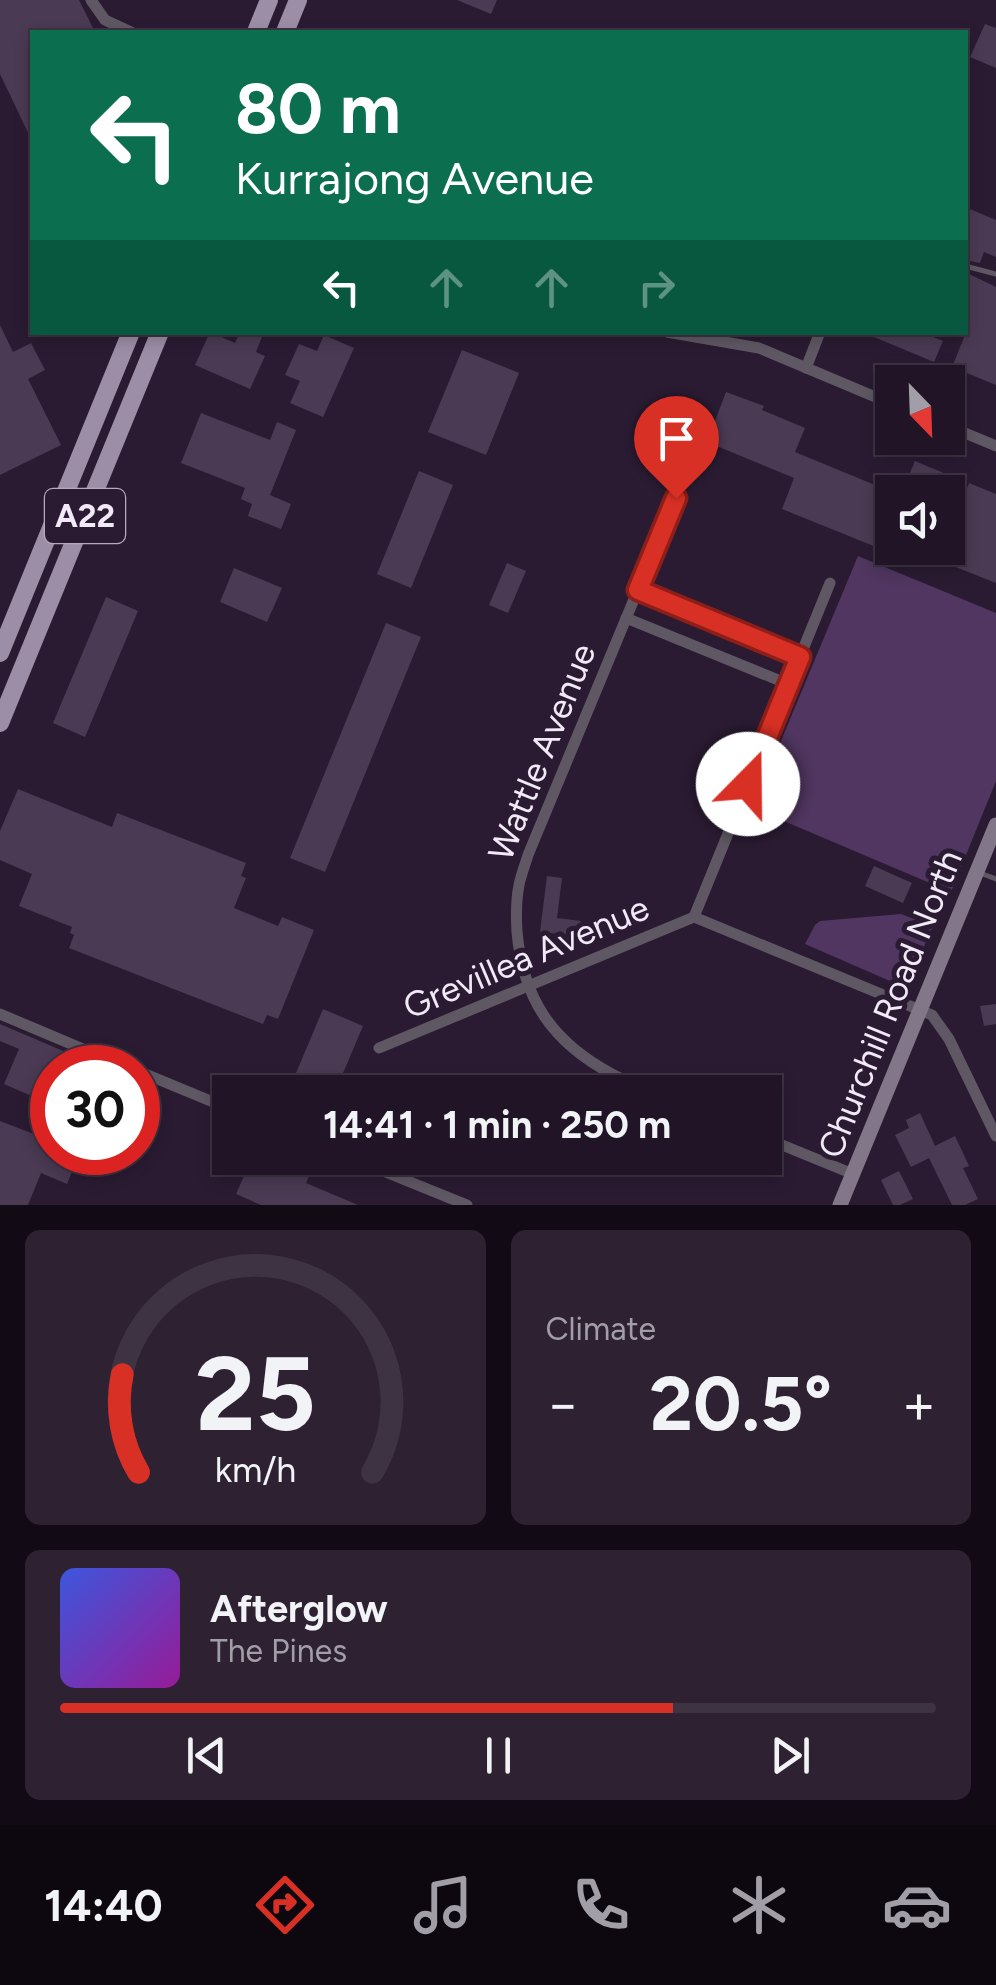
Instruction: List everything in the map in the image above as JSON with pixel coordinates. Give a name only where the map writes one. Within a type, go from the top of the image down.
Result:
[{"type":"main road","points":[[257,30],[269,0]]},
{"type":"main road","points":[[286,30],[298,0]]},
{"type":"main road","name":"A22","points":[[0,653],[130,335]]},
{"type":"main road","name":"A22","points":[[0,724],[5,698],[159,335]]},
{"type":"street","points":[[91,0],[105,20],[128,30]]},
{"type":"street","points":[[684,335],[759,348],[875,397]]},
{"type":"street","points":[[806,368],[819,335]]},
{"type":"street","points":[[965,433],[996,446]]},
{"type":"street","name":"Wattle Avenue","points":[[614,1075],[566,1041],[526,985],[516,914],[519,885],[676,498]]},
{"type":"street","points":[[830,583],[694,917],[932,1016],[941,1024],[996,1136]]},
{"type":"street","points":[[638,590],[800,657]]},
{"type":"street","points":[[626,618],[788,684]]},
{"type":"street","name":"Churchill Road North","points":[[840,1205],[996,826]]},
{"type":"street","name":"Grevillea Avenue","points":[[379,1048],[694,917]]},
{"type":"street","points":[[0,1014],[73,1045]]},
{"type":"street","points":[[160,1081],[212,1103]]},
{"type":"street","points":[[782,1145],[853,1174]]},
{"type":"street","points":[[392,1175],[467,1205]]},
{"type":"lane","points":[[968,267],[996,274]]},
{"type":"lane","points":[[977,872],[996,879]]},
{"type":"shaded area","points":[[858,556],[996,613],[996,781],[951,892],[753,808]]},
{"type":"shaded area","points":[[901,914],[933,926],[906,988],[805,944],[820,921]]},
{"type":"building","points":[[0,0],[79,0],[94,30],[30,30],[30,137],[0,74]]},
{"type":"building","points":[[457,0],[497,0],[491,14]]},
{"type":"building","points":[[985,24],[996,28],[996,68],[970,57]]},
{"type":"building","points":[[968,208],[996,220],[996,257],[984,252],[980,263],[968,261]]},
{"type":"building","points":[[968,273],[996,287],[996,385],[965,372],[965,365],[953,365],[968,335]]},
{"type":"building","points":[[0,325],[13,352],[31,343],[45,370],[28,379],[61,445],[0,475]]},
{"type":"building","points":[[209,335],[235,343],[239,335],[263,335],[256,352],[265,356],[250,389],[195,365]]},
{"type":"building","points":[[324,335],[354,348],[323,417],[290,403],[300,381],[285,375],[299,344],[317,351]]},
{"type":"building","points":[[869,335],[934,335],[943,341],[934,362]]},
{"type":"building","points":[[462,350],[519,373],[486,455],[428,432]]},
{"type":"building","points":[[726,392],[764,406],[762,410],[805,428],[795,452],[875,485],[875,547],[782,509],[794,478],[707,442]]},
{"type":"building","points":[[201,413],[270,440],[277,422],[296,430],[270,495],[291,504],[281,529],[248,516],[252,504],[241,499],[245,488],[181,463]]},
{"type":"building","points":[[915,461],[946,474],[946,475],[909,475]]},
{"type":"building","points":[[419,471],[453,485],[411,588],[377,574]]},
{"type":"building","points":[[969,483],[996,494],[996,583],[951,565],[965,565],[965,493]]},
{"type":"building","points":[[507,563],[526,571],[508,613],[489,605]]},
{"type":"building","points":[[234,568],[282,588],[267,622],[220,602]]},
{"type":"building","points":[[106,597],[138,611],[85,737],[53,723]]},
{"type":"building","points":[[386,623],[421,637],[325,872],[290,858]]},
{"type":"building","points":[[18,789],[112,827],[117,813],[246,863],[241,876],[246,878],[234,908],[278,926],[282,917],[314,930],[278,1019],[267,1015],[263,1024],[69,948],[74,935],[70,933],[72,927],[19,906],[32,874],[0,860],[0,831]]},
{"type":"building","points":[[874,866],[912,883],[903,903],[865,886]]},
{"type":"building","points":[[547,876],[562,878],[557,918],[581,921],[579,936],[540,932]]},
{"type":"building","points":[[996,1004],[996,1024],[984,1026],[980,1006]]},
{"type":"building","points":[[323,1009],[363,1026],[342,1075],[295,1075]]},
{"type":"building","points":[[0,1024],[49,1045],[30,1045],[30,1095],[4,1084],[19,1049],[0,1041]]},
{"type":"building","points":[[920,1113],[935,1146],[955,1136],[969,1166],[963,1168],[978,1199],[952,1205],[929,1158],[911,1167],[895,1135],[909,1128],[906,1120]]},
{"type":"building","points":[[0,1121],[30,1133],[30,1175],[40,1175],[28,1205],[0,1205]]},
{"type":"building","points":[[899,1171],[913,1199],[893,1205],[881,1180]]},
{"type":"building","points":[[46,1175],[71,1175],[67,1184]]},
{"type":"building","points":[[244,1175],[310,1175],[306,1183],[358,1205],[261,1205],[236,1194]]},
{"type":"route","points":[[676,498],[638,590],[800,657],[748,784]]}]
